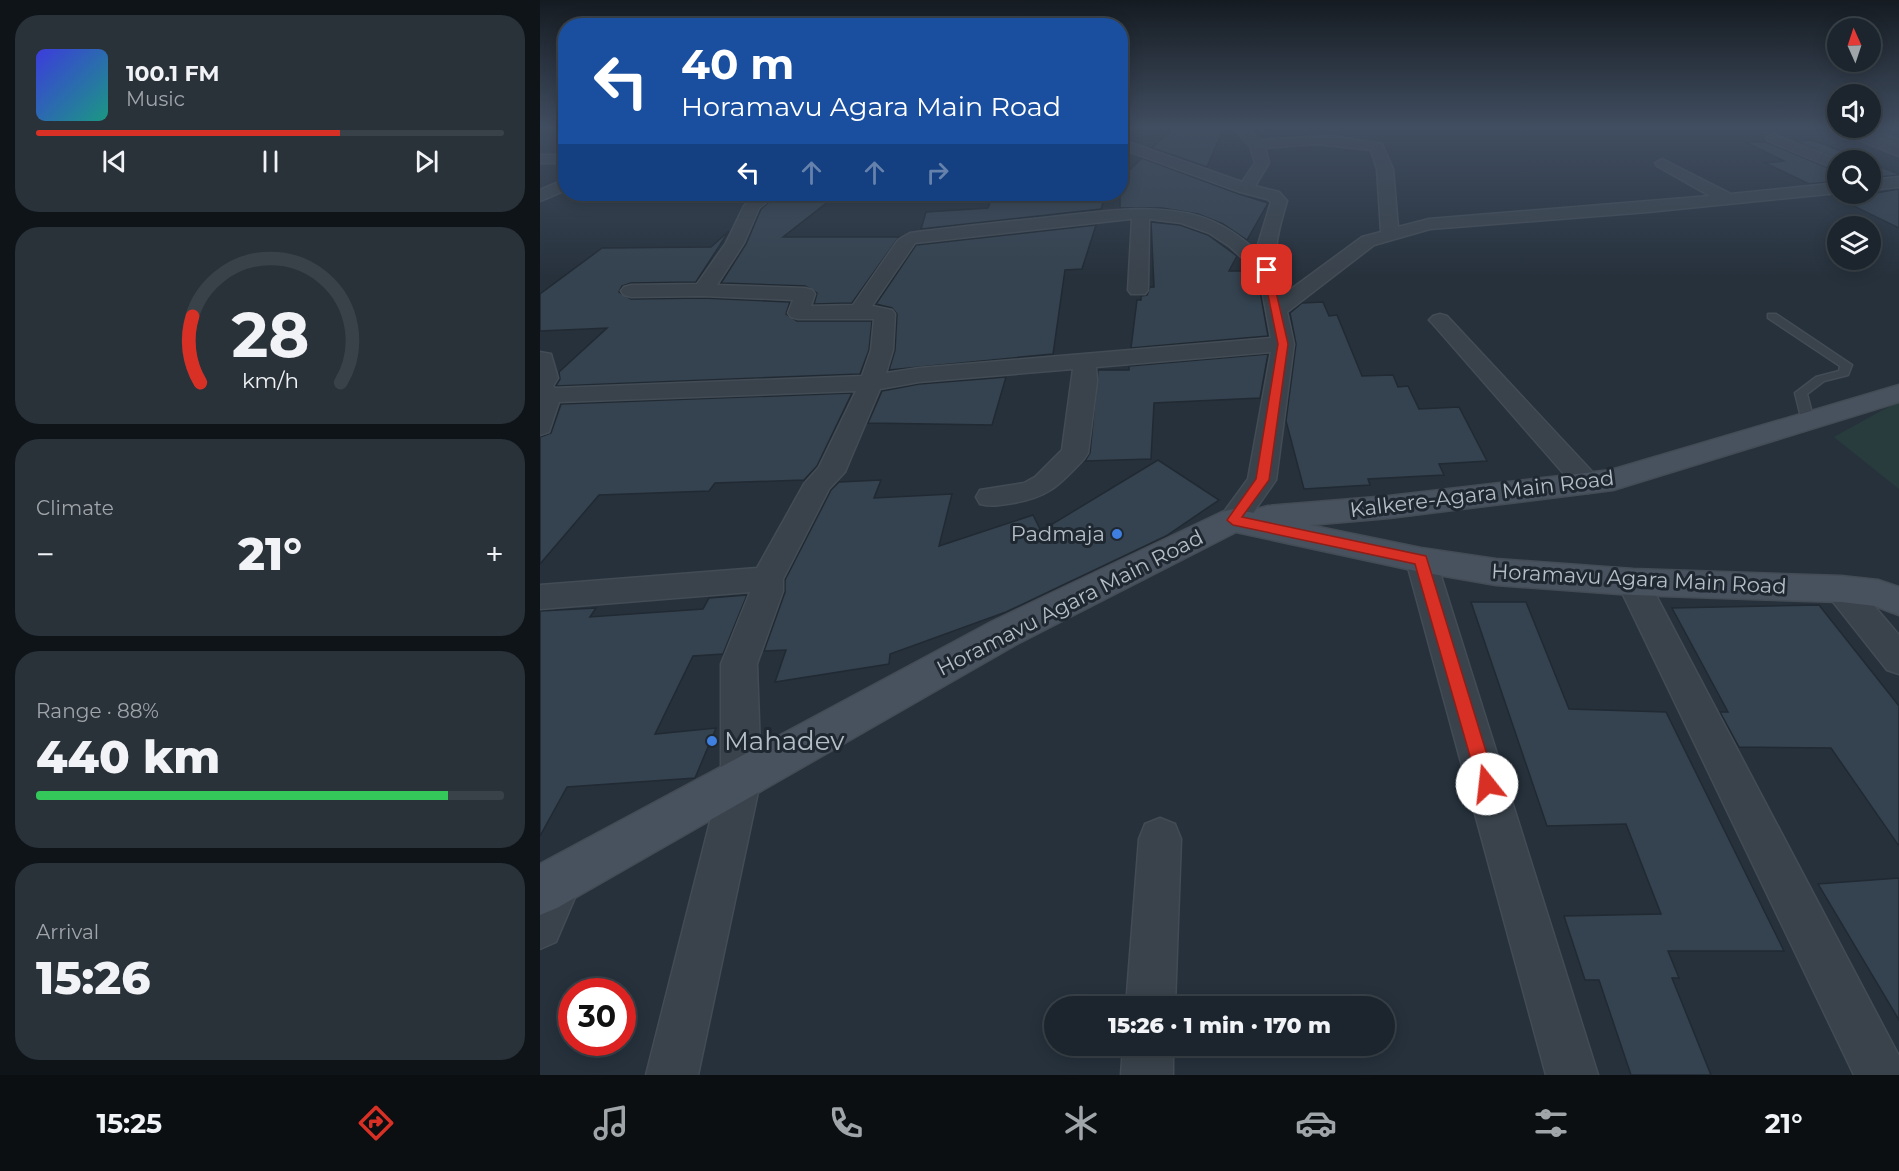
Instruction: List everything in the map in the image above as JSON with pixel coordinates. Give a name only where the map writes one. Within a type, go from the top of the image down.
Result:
[{"type":"street","points":[[1214,177],[1246,189],[1273,195],[1279,201],[1267,238],[1265,257],[1283,344],[1262,480],[1233,520]]},
{"type":"street","points":[[1246,189],[1253,177]]},
{"type":"street","points":[[1386,177],[1390,235]]},
{"type":"street","points":[[1688,177],[1728,199]]},
{"type":"street","points":[[1881,183],[1899,182]]},
{"type":"street","points":[[540,196],[558,188]]},
{"type":"street","points":[[1276,310],[1368,241],[1429,224],[1827,189]]},
{"type":"street","points":[[703,290],[735,243],[752,206],[759,201]]},
{"type":"street","points":[[859,311],[910,238],[1141,215],[1191,219],[1216,229],[1267,270]]},
{"type":"street","points":[[1138,290],[1141,215]]},
{"type":"street","points":[[631,291],[703,290],[806,294],[798,313],[859,311],[885,314],[882,350],[871,383],[831,472],[818,484],[767,579],[767,591],[739,664],[741,778],[672,1075]]},
{"type":"street","points":[[1440,320],[1587,484]]},
{"type":"street","points":[[540,360],[543,359],[546,378],[540,387],[549,395],[871,383],[919,375],[1283,344]]},
{"type":"street","points":[[990,497],[1030,491],[1063,468],[1075,453],[1085,381],[1084,362]]},
{"type":"street","name":"Kalkere-Agara Main Road","points":[[1233,520],[1389,507],[1613,480],[1899,393]]},
{"type":"street","points":[[540,427],[549,395]]},
{"type":"street","name":"Horamavu Agara Main Road","points":[[550,886],[1004,633],[1233,520],[1421,560],[1496,572],[1633,582],[1841,589],[1878,592],[1899,601]]},
{"type":"street","points":[[1421,560],[1572,1075]]},
{"type":"street","points":[[540,597],[767,579]]},
{"type":"street","points":[[1633,582],[1881,1075]]},
{"type":"street","points":[[1841,589],[1899,660]]},
{"type":"street","points":[[1151,996],[1160,839]]},
{"type":"street","points":[[540,926],[550,886]]},
{"type":"street","points":[[1147,1075],[1148,1056]]},
{"type":"lane","points":[[1772,316],[1846,365],[1844,373],[1820,379],[1801,393],[1808,421]]},
{"type":"green space","points":[[1899,401],[1899,489],[1834,437]]},
{"type":"building","points":[[1128,177],[1194,177],[1268,203],[1247,240],[1223,224],[1198,214],[1162,208],[1120,208],[1120,201],[1128,201]]},
{"type":"building","points":[[1795,177],[1827,177],[1827,182],[1809,184]]},
{"type":"building","points":[[1899,189],[1899,228],[1881,219],[1881,216],[1874,216],[1850,204],[1881,204],[1881,192]]},
{"type":"building","points":[[770,201],[829,201],[783,237],[899,237],[852,303],[814,304],[817,293],[805,286],[721,283],[746,244],[761,209]]},
{"type":"building","points":[[990,201],[1104,201],[1101,209],[921,229],[926,212],[988,208]]},
{"type":"building","points":[[1151,222],[1180,225],[1208,235],[1237,256],[1229,271],[1253,271],[1257,274],[1268,336],[1131,348],[1137,300],[1147,295],[1150,287],[1154,287]]},
{"type":"building","points":[[1096,225],[1082,269],[1065,270],[1053,354],[889,370],[895,350],[897,314],[892,308],[876,304],[916,245]]},
{"type":"building","points":[[729,231],[696,282],[631,283],[622,286],[619,292],[631,299],[703,298],[790,302],[786,314],[797,321],[872,321],[869,350],[860,374],[556,386],[560,379],[559,372],[607,328],[540,331],[540,294],[602,248],[711,247]]},
{"type":"building","points":[[1323,302],[1329,316],[1337,315],[1362,376],[1393,375],[1398,387],[1408,386],[1419,409],[1459,407],[1487,461],[1439,464],[1444,475],[1368,479],[1370,485],[1304,489],[1286,421],[1296,344],[1290,313],[1302,303]]},
{"type":"building","points":[[1268,354],[1260,398],[1154,403],[1151,459],[1085,461],[1090,453],[1098,370],[1129,370],[1129,366]]},
{"type":"building","points":[[1006,377],[992,425],[868,423],[882,391],[919,384]]},
{"type":"building","points":[[852,393],[817,466],[804,480],[715,483],[709,491],[599,495],[540,564],[540,437],[551,433],[561,404]]},
{"type":"building","points":[[1158,460],[1219,500],[1166,536],[1006,612],[890,654],[889,664],[775,682],[786,650],[764,651],[785,592],[785,580],[831,490],[839,482],[881,480],[874,498],[952,494],[939,546],[1033,515],[1041,531]]},
{"type":"building","points":[[747,595],[723,654],[693,656],[655,734],[716,728],[695,778],[567,787],[540,836],[540,611],[596,608],[590,617],[703,609],[709,598]]},
{"type":"building","points":[[1471,602],[1526,602],[1569,709],[1666,712],[1784,951],[1668,951],[1679,978],[1672,978],[1711,1075],[1631,1075],[1599,980],[1585,980],[1564,916],[1661,914],[1626,824],[1547,826]]},
{"type":"building","points":[[1819,605],[1899,706],[1899,846],[1831,748],[1739,747],[1720,712],[1728,712],[1672,608]]},
{"type":"building","points":[[1899,878],[1899,1020],[1818,884]]},
{"type":"place","name":"Padmaja","points":[[1117,534]]},
{"type":"place","name":"Mahadev","points":[[712,741]]},
{"type":"route","points":[[1267,270],[1283,344],[1262,480],[1233,520],[1421,560],[1487,784]]}]
